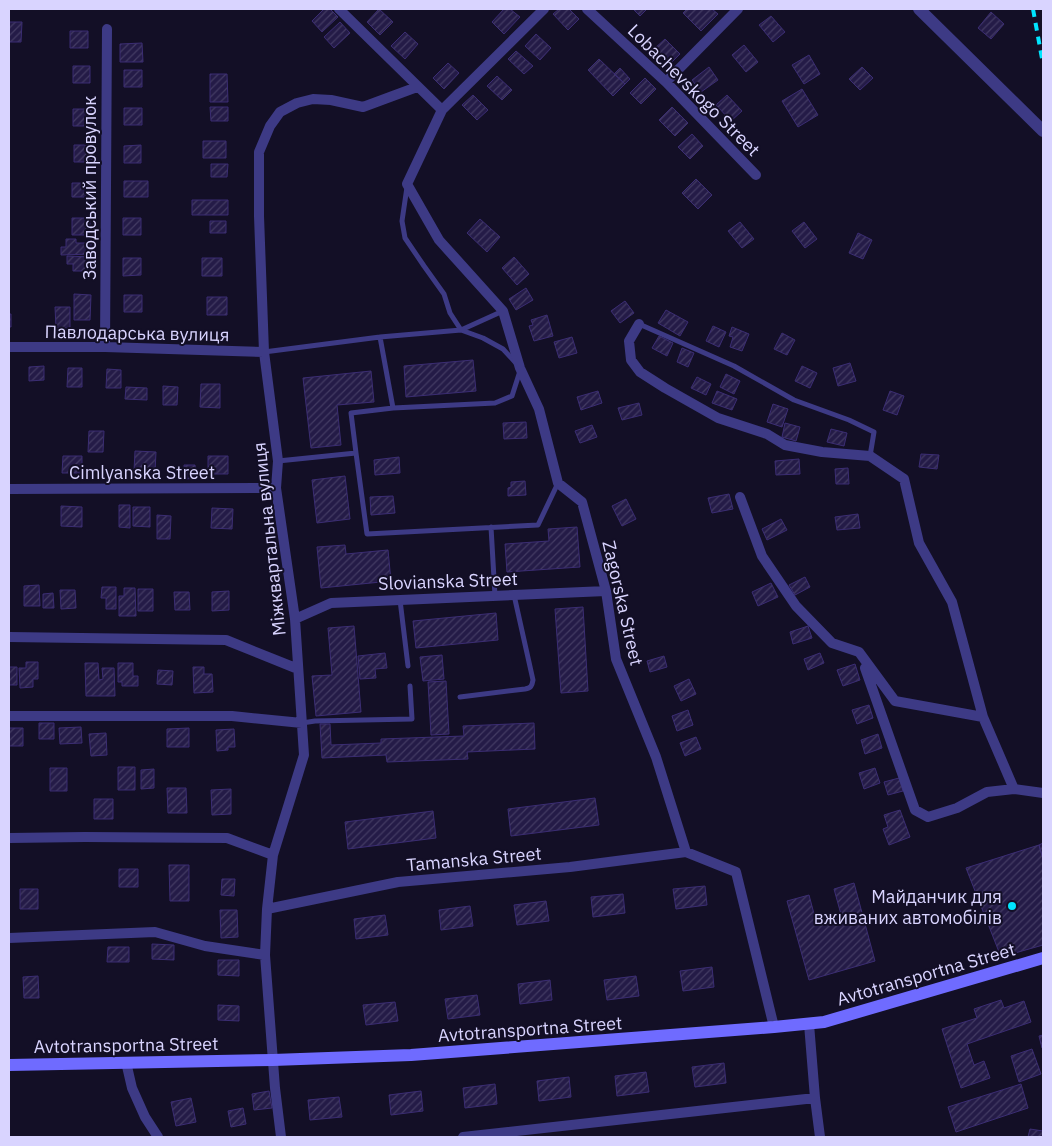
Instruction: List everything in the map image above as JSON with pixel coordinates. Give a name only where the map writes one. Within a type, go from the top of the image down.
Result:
[{"type":"main road","name":"Avtotransportna Street","points":[[9,1065],[273,1060],[421,1054],[809,1024],[824,1022],[1043,958]]},
{"type":"street","points":[[339,9],[442,110]]},
{"type":"street","points":[[544,9],[442,110],[407,184],[439,240],[503,311],[520,368],[538,409],[558,483]]},
{"type":"street","name":"Lobachevskogo Street","points":[[587,9],[666,82],[756,175]]},
{"type":"street","points":[[666,82],[738,9]]},
{"type":"street","points":[[918,9],[1043,131]]},
{"type":"street","name":"Заводський провулок","points":[[104,347],[107,29]]},
{"type":"street","name":"Міжквартальна вулиця","points":[[281,1137],[265,955],[267,909],[273,855],[304,755],[295,619],[276,488],[278,461],[264,352],[259,216],[259,152],[270,126],[280,112],[297,103],[313,99],[331,100],[364,107],[417,87]]},
{"type":"street","points":[[638,324],[629,341],[631,360],[640,372],[665,388],[718,418],[767,434],[785,445],[822,452],[870,456],[904,479],[919,543],[952,602],[982,716],[1014,790]]},
{"type":"street","name":"Павлодарська вулиця","points":[[9,347],[104,347],[264,352]]},
{"type":"street","name":"Zagorska Street","points":[[558,483],[582,502],[606,591],[616,659],[656,756],[686,852]]},
{"type":"street","name":"Cimlyanska Street","points":[[9,489],[276,488]]},
{"type":"street","points":[[740,497],[762,556],[796,606],[832,643],[859,652],[894,701],[982,716]]},
{"type":"street","name":"Slovianska Street","points":[[295,619],[331,603],[606,591]]},
{"type":"street","points":[[9,637],[226,640],[298,669]]},
{"type":"street","points":[[859,652],[915,810],[928,817],[957,808],[987,792],[1014,790],[1043,794]]},
{"type":"street","points":[[9,716],[232,716],[302,723]]},
{"type":"street","points":[[9,838],[227,838],[273,855]]},
{"type":"street","points":[[686,852],[736,872],[774,1027]]},
{"type":"street","name":"Tamanska Street","points":[[267,909],[398,882],[570,867],[686,852]]},
{"type":"street","points":[[9,938],[155,932],[205,946],[265,955]]},
{"type":"street","points":[[809,1024],[820,1137]]},
{"type":"street","points":[[126,1062],[132,1088],[145,1117],[158,1137]]},
{"type":"street","points":[[463,1137],[815,1098]]},
{"type":"lane","points":[[407,184],[402,221],[405,238],[444,294],[450,313],[462,330],[483,338],[503,349],[520,368],[512,396],[495,403],[393,408],[350,413],[367,534],[538,525],[558,483]]},
{"type":"lane","points":[[264,352],[380,337],[462,330],[503,311]]},
{"type":"lane","points":[[638,324],[734,366],[794,400],[849,420],[874,432],[870,456]]},
{"type":"lane","points":[[380,337],[393,408]]},
{"type":"lane","points":[[278,461],[356,453]]},
{"type":"lane","points":[[491,527],[495,596]]},
{"type":"lane","points":[[460,697],[525,689],[532,686],[533,680],[514,595]]},
{"type":"lane","points":[[400,600],[408,666]]},
{"type":"lane","points":[[302,723],[315,721],[412,719],[410,686]]},
{"type":"building","points":[[324,9],[330,9],[338,17],[322,32],[312,21]]},
{"type":"building","points":[[379,9],[393,22],[380,35],[367,22]]},
{"type":"building","points":[[504,9],[510,9],[520,17],[504,34],[492,22]]},
{"type":"building","points":[[559,9],[569,9],[579,19],[568,30],[553,14]]},
{"type":"building","points":[[633,9],[647,9],[640,16]]},
{"type":"building","points":[[687,9],[712,9],[718,14],[701,31],[683,13]]},
{"type":"building","points":[[991,12],[1004,24],[991,39],[978,28]]},
{"type":"building","points":[[771,16],[785,32],[773,42],[759,25]]},
{"type":"building","points":[[9,22],[22,22],[21,42],[9,42]]},
{"type":"building","points":[[340,22],[350,33],[334,48],[324,37]]},
{"type":"building","points":[[70,31],[88,31],[88,48],[70,48]]},
{"type":"building","points":[[405,32],[418,44],[405,59],[391,46]]},
{"type":"building","points":[[536,34],[551,48],[540,60],[525,46]]},
{"type":"building","points":[[665,39],[680,54],[669,65],[654,49]]},
{"type":"building","points":[[142,43],[143,62],[120,62],[120,44]]},
{"type":"building","points":[[744,45],[758,62],[746,72],[732,55]]},
{"type":"building","points":[[516,51],[533,66],[524,74],[508,59]]},
{"type":"building","points":[[809,55],[820,74],[804,84],[792,65]]},
{"type":"building","points":[[599,59],[625,84],[613,96],[588,70]]},
{"type":"building","points":[[448,63],[459,73],[444,89],[433,78]]},
{"type":"building","points":[[73,66],[90,66],[90,83],[73,83]]},
{"type":"building","points":[[709,67],[718,80],[701,92],[692,80]]},
{"type":"building","points":[[862,67],[873,78],[860,90],[849,79]]},
{"type":"building","points":[[620,68],[630,79],[625,84],[614,74]]},
{"type":"building","points":[[124,70],[142,70],[142,87],[124,87]]},
{"type":"building","points":[[210,74],[227,74],[228,102],[210,102]]},
{"type":"building","points":[[497,76],[512,90],[502,100],[487,86]]},
{"type":"building","points":[[645,78],[656,89],[641,104],[630,93]]},
{"type":"building","points":[[802,89],[818,115],[798,127],[782,101]]},
{"type":"building","points":[[473,95],[488,110],[477,120],[462,105]]},
{"type":"building","points":[[727,95],[742,111],[731,121],[716,105]]},
{"type":"building","points":[[210,107],[228,107],[228,121],[211,121]]},
{"type":"building","points":[[672,107],[688,123],[675,136],[659,120]]},
{"type":"building","points":[[124,108],[142,108],[142,125],[124,125]]},
{"type":"building","points":[[73,109],[91,109],[91,126],[73,126]]},
{"type":"building","points":[[692,134],[703,146],[690,159],[678,147]]},
{"type":"building","points":[[203,141],[226,141],[226,158],[203,158]]},
{"type":"building","points":[[74,145],[92,145],[92,162],[74,162]]},
{"type":"building","points":[[141,145],[141,163],[124,163],[124,146]]},
{"type":"building","points":[[211,164],[228,164],[227,177],[211,177]]},
{"type":"building","points":[[696,179],[712,195],[698,209],[682,193]]},
{"type":"building","points":[[124,181],[148,181],[148,197],[124,197]]},
{"type":"building","points":[[72,183],[90,183],[90,197],[72,197]]},
{"type":"building","points":[[192,200],[228,200],[228,215],[192,215]]},
{"type":"building","points":[[72,218],[90,218],[90,235],[72,235]]},
{"type":"building","points":[[123,218],[141,218],[141,235],[123,235]]},
{"type":"building","points":[[480,219],[500,237],[487,252],[467,233]]},
{"type":"building","points":[[210,221],[226,221],[226,233],[210,233]]},
{"type":"building","points":[[740,222],[754,239],[742,248],[728,231]]},
{"type":"building","points":[[804,222],[817,239],[805,248],[792,231]]},
{"type":"building","points":[[858,233],[872,240],[863,259],[849,253]]},
{"type":"building","points":[[66,239],[76,239],[76,243],[91,243],[91,254],[61,255],[61,247],[66,247]]},
{"type":"building","points":[[67,256],[91,257],[91,271],[73,271],[73,264],[67,264]]},
{"type":"building","points":[[514,257],[529,274],[517,285],[502,268]]},
{"type":"building","points":[[123,258],[141,258],[141,275],[123,276]]},
{"type":"building","points":[[202,258],[222,258],[222,276],[202,276]]},
{"type":"building","points":[[526,288],[533,300],[516,310],[509,299]]},
{"type":"building","points":[[74,294],[91,295],[90,320],[74,320]]},
{"type":"building","points":[[124,295],[142,295],[142,312],[124,312]]},
{"type":"building","points":[[207,297],[227,297],[227,315],[207,315]]},
{"type":"building","points":[[625,301],[634,313],[620,323],[611,311]]},
{"type":"building","points":[[55,307],[70,307],[70,328],[56,328]]},
{"type":"building","points":[[666,310],[688,322],[680,336],[658,323]]},
{"type":"building","points":[[9,314],[11,314],[11,327],[9,327]]},
{"type":"building","points":[[547,315],[553,336],[534,341],[529,326],[533,325],[531,320]]},
{"type":"building","points":[[713,326],[726,332],[719,347],[706,341]]},
{"type":"building","points":[[732,327],[749,334],[742,351],[730,347],[733,337],[729,336]]},
{"type":"building","points":[[782,333],[795,340],[787,355],[774,349]]},
{"type":"building","points":[[659,336],[673,343],[667,356],[652,348]]},
{"type":"building","points":[[572,337],[577,353],[559,358],[554,342]]},
{"type":"building","points":[[682,348],[694,353],[688,367],[677,362]]},
{"type":"building","points":[[473,360],[476,391],[406,397],[404,366]]},
{"type":"building","points":[[850,363],[856,381],[838,386],[833,368]]},
{"type":"building","points":[[44,366],[44,380],[29,381],[29,367]]},
{"type":"building","points":[[802,366],[817,373],[810,388],[795,381]]},
{"type":"building","points":[[68,368],[82,368],[82,387],[67,387]]},
{"type":"building","points":[[107,369],[121,370],[121,388],[106,388]]},
{"type":"building","points":[[371,371],[374,402],[337,405],[341,445],[311,448],[303,378]]},
{"type":"building","points":[[726,374],[740,381],[734,394],[720,387]]},
{"type":"building","points":[[697,377],[711,384],[706,395],[691,388]]},
{"type":"building","points":[[201,384],[220,384],[220,408],[200,407]]},
{"type":"building","points":[[163,386],[178,387],[177,405],[163,405]]},
{"type":"building","points":[[126,387],[147,388],[147,400],[125,399]]},
{"type":"building","points":[[598,391],[602,403],[581,410],[577,397]]},
{"type":"building","points":[[717,391],[737,399],[732,410],[712,403]]},
{"type":"building","points":[[890,391],[904,396],[897,415],[883,410]]},
{"type":"building","points":[[639,403],[642,415],[622,420],[618,408]]},
{"type":"building","points":[[773,404],[788,409],[782,427],[767,422]]},
{"type":"building","points":[[526,422],[527,438],[504,439],[503,423]]},
{"type":"building","points":[[785,423],[800,427],[796,441],[782,437]]},
{"type":"building","points":[[592,425],[597,437],[580,443],[575,431]]},
{"type":"building","points":[[831,429],[847,433],[844,446],[827,442]]},
{"type":"building","points":[[89,431],[104,431],[103,452],[88,452]]},
{"type":"building","points":[[135,451],[156,452],[155,472],[134,471]]},
{"type":"building","points":[[921,454],[939,455],[937,469],[919,467]]},
{"type":"building","points":[[63,456],[82,456],[82,473],[62,473]]},
{"type":"building","points":[[208,456],[228,456],[228,474],[208,474]]},
{"type":"building","points":[[399,457],[400,473],[375,475],[374,460]]},
{"type":"building","points":[[799,459],[800,474],[776,475],[775,461]]},
{"type":"building","points":[[184,465],[195,465],[196,478],[185,479]]},
{"type":"building","points":[[848,468],[849,484],[836,484],[835,469]]},
{"type":"building","points":[[345,476],[350,519],[317,523],[312,480]]},
{"type":"building","points":[[525,481],[526,495],[508,496],[508,488],[511,487],[511,482]]},
{"type":"building","points":[[729,494],[733,509],[712,513],[708,498]]},
{"type":"building","points":[[393,496],[395,513],[371,515],[370,497]]},
{"type":"building","points":[[626,499],[636,519],[622,526],[612,506]]},
{"type":"building","points":[[119,505],[130,505],[130,528],[119,527]]},
{"type":"building","points":[[61,506],[82,507],[82,527],[61,526]]},
{"type":"building","points":[[133,507],[150,507],[150,527],[133,526]]},
{"type":"building","points":[[212,508],[233,509],[232,529],[211,528]]},
{"type":"building","points":[[858,514],[860,528],[837,530],[835,517]]},
{"type":"building","points":[[157,515],[171,516],[170,539],[157,539]]},
{"type":"building","points":[[781,519],[787,530],[767,540],[762,529]]},
{"type":"building","points":[[577,527],[580,567],[507,572],[505,544],[549,541],[548,529]]},
{"type":"building","points":[[345,545],[346,554],[388,550],[391,581],[321,588],[317,547]]},
{"type":"building","points":[[805,577],[810,587],[795,595],[789,585]]},
{"type":"building","points":[[771,583],[778,597],[758,606],[752,592]]},
{"type":"building","points":[[39,585],[40,606],[24,606],[24,586]]},
{"type":"building","points":[[102,587],[116,587],[116,609],[106,609],[106,598],[101,598]]},
{"type":"building","points":[[124,588],[135,588],[136,616],[119,616],[119,596],[124,596]]},
{"type":"building","points":[[138,589],[153,589],[153,611],[138,611]]},
{"type":"building","points":[[60,590],[75,590],[76,608],[61,609]]},
{"type":"building","points":[[229,591],[229,610],[212,611],[212,592]]},
{"type":"building","points":[[174,592],[189,592],[190,610],[175,610]]},
{"type":"building","points":[[53,593],[54,608],[43,608],[43,594]]},
{"type":"building","points":[[583,607],[588,691],[561,693],[555,609]]},
{"type":"building","points":[[496,613],[498,640],[416,648],[413,621]]},
{"type":"building","points":[[354,626],[361,712],[316,716],[312,676],[332,675],[328,628]]},
{"type":"building","points":[[808,626],[812,638],[793,644],[790,632]]},
{"type":"building","points":[[385,653],[387,668],[375,669],[376,678],[360,679],[358,656]]},
{"type":"building","points":[[820,653],[824,663],[808,670],[804,659]]},
{"type":"building","points":[[442,655],[444,679],[423,681],[420,657]]},
{"type":"building","points":[[664,656],[667,667],[650,672],[647,661]]},
{"type":"building","points":[[26,662],[38,662],[38,679],[33,679],[33,687],[20,688],[19,668],[26,668]]},
{"type":"building","points":[[85,663],[98,663],[99,680],[103,679],[102,668],[114,668],[115,696],[86,696]]},
{"type":"building","points":[[118,663],[133,663],[133,676],[138,676],[138,686],[122,686],[122,682],[118,682]]},
{"type":"building","points":[[855,664],[860,680],[843,686],[837,670]]},
{"type":"building","points":[[9,667],[17,667],[17,685],[9,685]]},
{"type":"building","points":[[193,667],[204,667],[204,674],[212,674],[213,692],[194,693]]},
{"type":"building","points":[[158,670],[173,671],[172,685],[157,684]]},
{"type":"building","points":[[689,679],[696,694],[681,701],[674,686]]},
{"type":"building","points":[[446,681],[449,734],[431,735],[428,682]]},
{"type":"building","points":[[869,705],[873,718],[857,724],[852,710]]},
{"type":"building","points":[[688,710],[693,725],[677,731],[672,716]]},
{"type":"building","points":[[39,723],[54,723],[54,739],[39,739]]},
{"type":"building","points":[[534,723],[535,749],[467,752],[468,759],[387,762],[386,755],[322,758],[320,724],[330,724],[331,745],[381,743],[381,739],[464,736],[463,726]]},
{"type":"building","points":[[81,727],[82,743],[60,744],[59,728]]},
{"type":"building","points":[[9,728],[23,728],[23,746],[9,746]]},
{"type":"building","points":[[189,728],[189,747],[167,747],[167,729]]},
{"type":"building","points":[[234,729],[235,747],[228,747],[228,750],[217,751],[216,730]]},
{"type":"building","points":[[106,733],[107,755],[91,756],[89,734]]},
{"type":"building","points":[[878,734],[882,748],[865,754],[861,740]]},
{"type":"building","points":[[696,737],[701,749],[685,756],[680,743]]},
{"type":"building","points":[[118,767],[135,767],[135,790],[118,790]]},
{"type":"building","points":[[50,768],[67,768],[67,791],[50,791]]},
{"type":"building","points":[[875,768],[880,783],[864,789],[859,773]]},
{"type":"building","points":[[154,769],[154,788],[141,789],[141,770]]},
{"type":"building","points":[[899,778],[903,791],[888,795],[884,782]]},
{"type":"building","points":[[167,788],[186,788],[187,813],[168,813]]},
{"type":"building","points":[[231,789],[231,814],[212,815],[211,790]]},
{"type":"building","points":[[595,798],[599,825],[511,836],[508,809]]},
{"type":"building","points":[[94,799],[113,799],[113,819],[94,819]]},
{"type":"building","points":[[900,810],[910,837],[889,845],[883,829],[888,827],[884,815]]},
{"type":"building","points":[[433,811],[436,838],[348,849],[345,822]]},
{"type":"building","points":[[1043,843],[1043,859],[1039,845]]},
{"type":"building","name":"Майданчик для вживаних автомобілів","points":[[1039,845],[1043,859],[1043,945],[1001,957],[966,868]]},
{"type":"building","points":[[169,865],[189,865],[189,901],[170,901]]},
{"type":"building","points":[[119,869],[138,869],[138,887],[119,887]]},
{"type":"building","points":[[222,879],[235,879],[234,896],[221,895]]},
{"type":"building","points":[[854,883],[875,961],[809,980],[787,901],[809,895],[817,925],[842,918],[834,889]]},
{"type":"building","points":[[705,886],[707,905],[676,909],[673,889]]},
{"type":"building","points":[[20,889],[38,889],[38,909],[20,909]]},
{"type":"building","points":[[623,894],[625,913],[593,917],[591,897]]},
{"type":"building","points":[[546,901],[549,921],[517,925],[514,905]]},
{"type":"building","points":[[470,906],[473,926],[441,930],[439,910]]},
{"type":"building","points":[[220,910],[237,910],[238,937],[221,938]]},
{"type":"building","points":[[385,915],[388,935],[356,939],[354,919]]},
{"type":"building","points":[[152,944],[174,945],[174,960],[152,959]]},
{"type":"building","points":[[108,947],[129,947],[129,962],[107,962]]},
{"type":"building","points":[[218,960],[239,960],[239,976],[218,975]]},
{"type":"building","points":[[712,967],[714,987],[683,991],[680,971]]},
{"type":"building","points":[[38,976],[39,998],[24,998],[23,977]]},
{"type":"building","points":[[636,976],[639,996],[607,1000],[604,980]]},
{"type":"building","points":[[550,980],[552,1000],[520,1004],[518,984]]},
{"type":"building","points":[[477,995],[480,1015],[448,1019],[445,999]]},
{"type":"building","points":[[1001,1000],[1004,1008],[1024,1001],[1031,1022],[967,1044],[974,1065],[984,1061],[990,1078],[961,1088],[942,1029],[977,1018],[974,1009]]},
{"type":"building","points":[[395,1002],[398,1021],[366,1025],[363,1005]]},
{"type":"building","points":[[218,1005],[239,1006],[239,1021],[218,1020]]},
{"type":"building","points":[[1043,1035],[1043,1047],[1042,1048],[1039,1036]]},
{"type":"building","points":[[1032,1049],[1041,1074],[1019,1082],[1011,1056]]},
{"type":"building","points":[[724,1063],[726,1083],[695,1087],[692,1067]]},
{"type":"building","points":[[646,1072],[649,1092],[617,1096],[615,1076]]},
{"type":"building","points":[[569,1077],[571,1097],[539,1101],[537,1081]]},
{"type":"building","points":[[495,1084],[497,1104],[465,1108],[463,1088]]},
{"type":"building","points":[[1021,1084],[1028,1108],[956,1132],[948,1107]]},
{"type":"building","points":[[269,1091],[272,1108],[254,1110],[252,1094]]},
{"type":"building","points":[[421,1091],[423,1111],[391,1115],[389,1095]]},
{"type":"building","points":[[339,1097],[342,1117],[310,1120],[308,1100]]},
{"type":"building","points":[[191,1098],[196,1122],[176,1126],[171,1102]]},
{"type":"building","points":[[243,1108],[246,1124],[231,1127],[228,1111]]},
{"type":"building","points":[[1030,1129],[1043,1131],[1043,1137],[1028,1137]]},
{"type":"railway","points":[[1033,9],[1043,64]]},
{"type":"place","name":"Майданчик для вживаних автомобілів","points":[[1012,906]]}]
